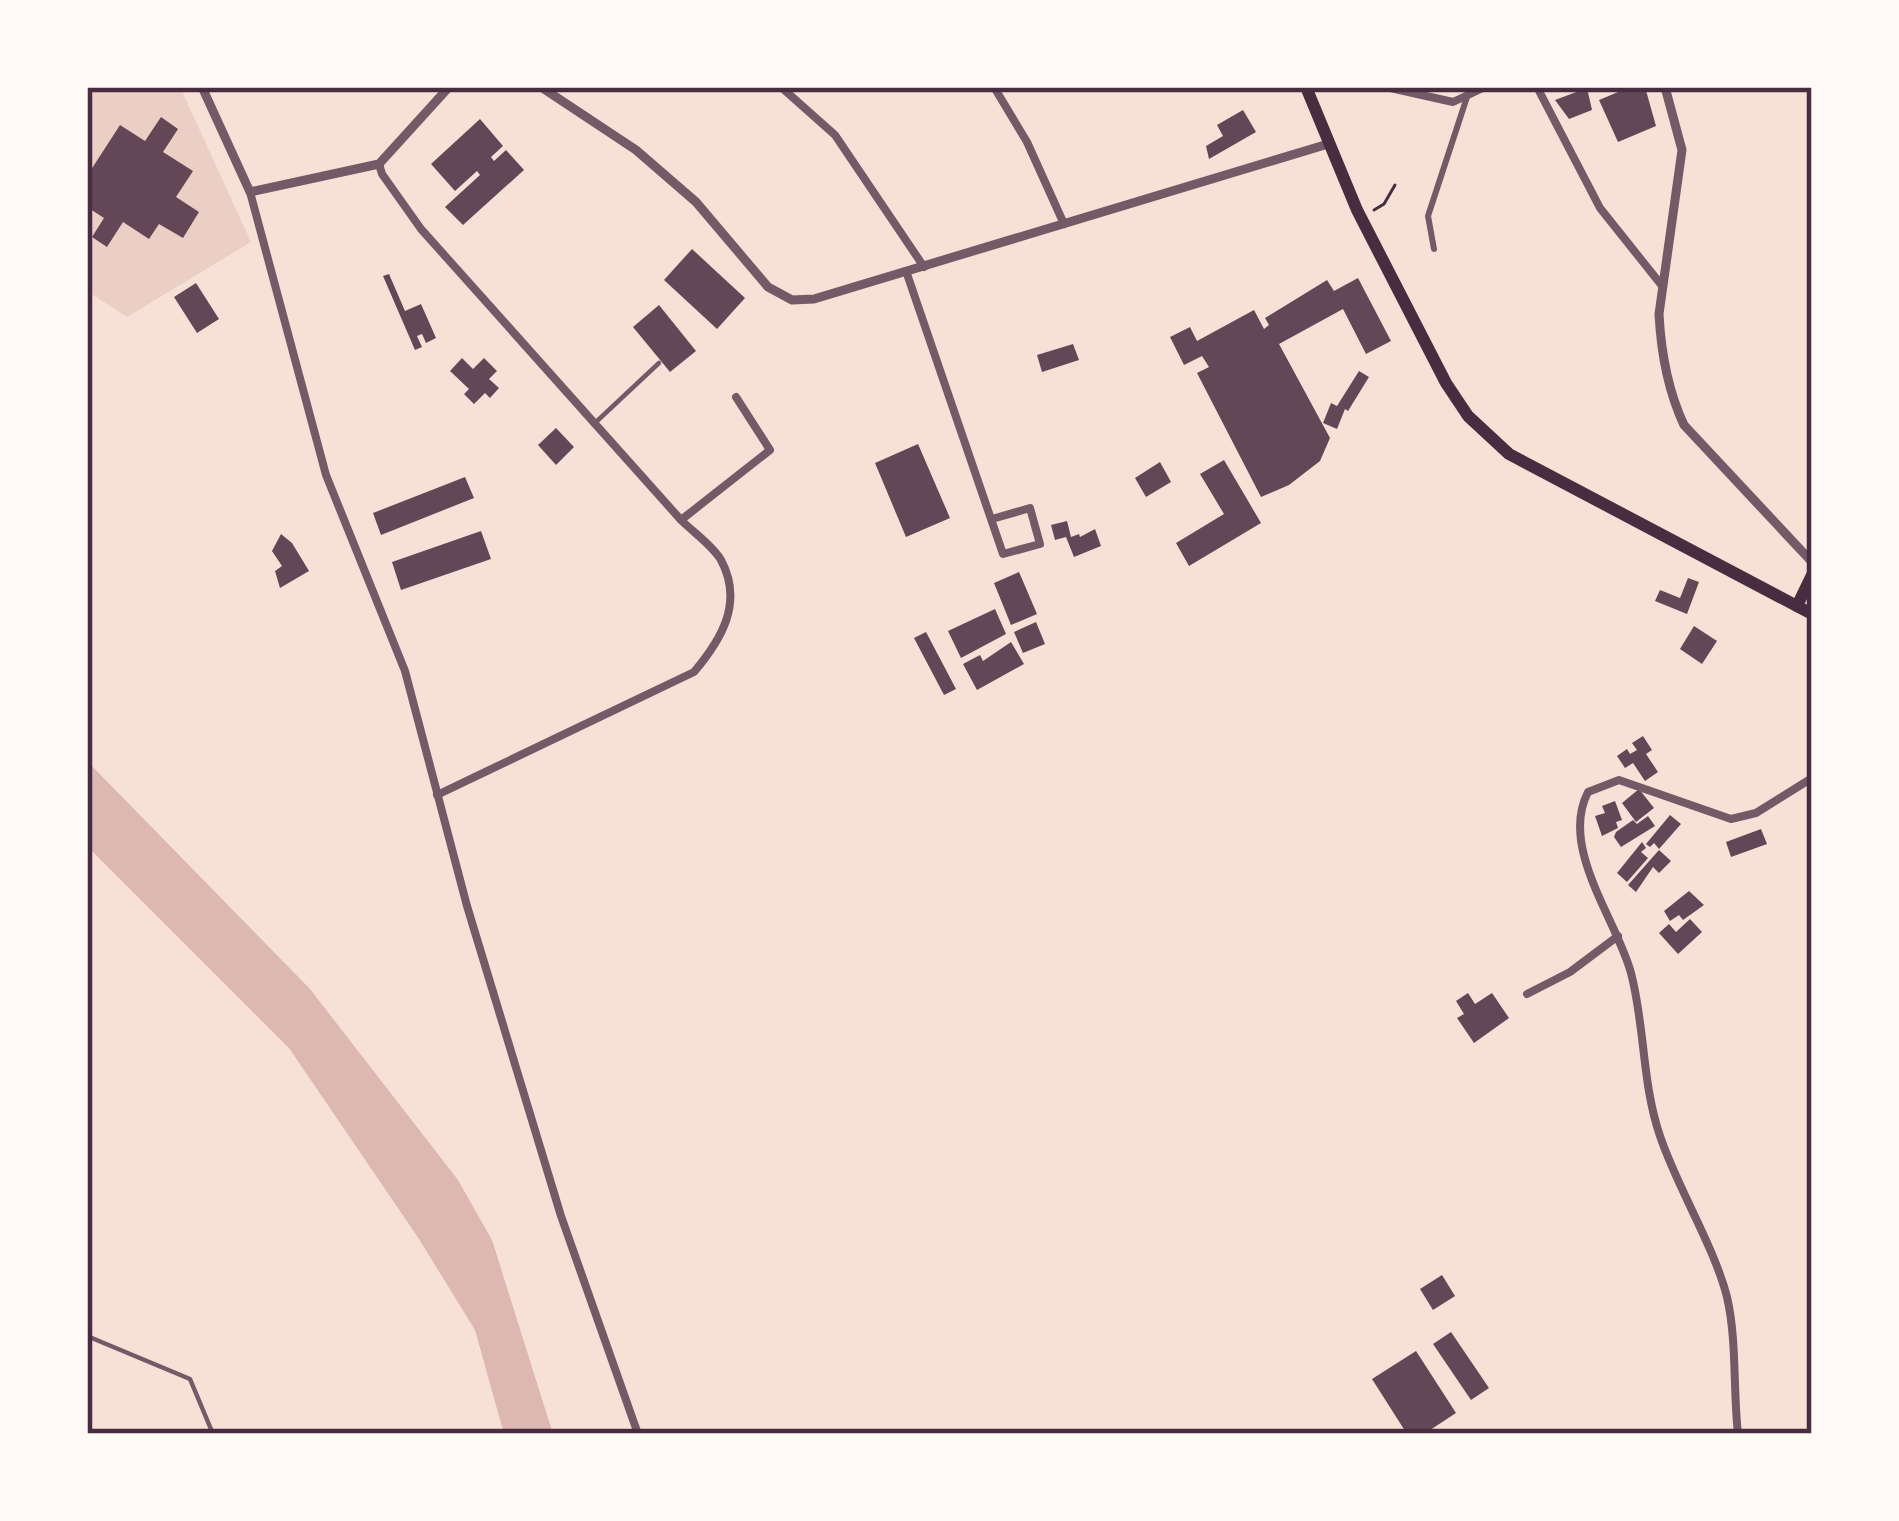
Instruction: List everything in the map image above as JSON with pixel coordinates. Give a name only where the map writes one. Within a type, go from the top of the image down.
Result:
[{"type":"main road","points":[[1306,87],[1358,209],[1446,383],[1468,416],[1509,454],[1812,614]]},
{"type":"main road","points":[[1797,606],[1812,575]]},
{"type":"street","points":[[202,87],[250,191],[326,475],[405,670],[466,906],[561,1216],[638,1434]]},
{"type":"street","points":[[250,191],[379,164],[449,87]]},
{"type":"street","points":[[541,87],[636,150],[696,202],[768,287],[792,300],[814,299],[924,267],[1328,144]]},
{"type":"street","points":[[782,87],[835,135],[924,267]]},
{"type":"street","points":[[994,87],[1027,142],[1064,224]]},
{"type":"street","points":[[1386,87],[1437,100],[1467,98],[1485,87]]},
{"type":"street","points":[[1537,87],[1600,208],[1663,287]]},
{"type":"street","points":[[1666,87],[1682,150],[1660,338],[1675,405],[1684,425],[1812,562]]},
{"type":"street","points":[[1434,249],[1428,216],[1467,98]]},
{"type":"street","points":[[379,164],[421,229],[721,560],[732,604],[719,643],[694,672],[437,795]]},
{"type":"street","points":[[906,272],[1003,554],[1040,544],[1030,508],[992,519]]},
{"type":"street","points":[[681,520],[770,450],[736,397]]},
{"type":"street","points":[[1738,1434],[1727,1297],[1658,1133],[1631,973],[1618,936],[1600,906],[1585,855],[1580,808],[1588,792],[1619,780],[1731,819],[1756,813],[1812,778]]},
{"type":"street","points":[[1527,994],[1570,972],[1618,936]]},
{"type":"lane","points":[[596,422],[659,363]]},
{"type":"lane","points":[[87,1336],[190,1379],[213,1434]]},
{"type":"path","points":[[1358,209],[1373,211],[1384,204],[1395,185]]},
{"type":"shaded area","points":[[87,87],[180,87],[251,242],[127,317],[87,291]]},
{"type":"shaded area","points":[[87,761],[310,989],[458,1180],[492,1240],[553,1434],[504,1434],[475,1330],[289,1048],[87,846]]},
{"type":"building","points":[[1630,87],[1645,87],[1656,126],[1618,142],[1599,100]]},
{"type":"building","points":[[1587,88],[1592,110],[1569,119],[1555,100]]},
{"type":"building","points":[[1243,110],[1256,132],[1209,159],[1206,146],[1223,136],[1217,125]]},
{"type":"building","points":[[161,117],[178,129],[163,152],[193,171],[176,197],[199,212],[183,238],[159,224],[149,239],[123,222],[107,247],[92,237],[104,218],[87,207],[87,176],[120,125],[145,141]]},
{"type":"building","points":[[480,119],[503,146],[491,157],[494,161],[506,150],[524,170],[463,225],[445,207],[480,175],[477,171],[455,191],[431,164]]},
{"type":"building","points":[[692,249],[745,298],[717,329],[664,280]]},
{"type":"building","points":[[389,274],[405,311],[421,304],[436,338],[426,343],[422,334],[417,336],[422,347],[415,350],[383,276]]},
{"type":"building","points":[[1358,278],[1391,341],[1366,354],[1343,309],[1279,344],[1330,438],[1320,461],[1289,485],[1261,497],[1197,373],[1209,367],[1202,356],[1184,365],[1170,337],[1190,327],[1197,341],[1254,310],[1264,329],[1269,325],[1265,318],[1327,280],[1334,291]]},
{"type":"building","points":[[196,283],[219,319],[197,333],[174,297]]},
{"type":"building","points":[[659,305],[696,351],[670,372],[633,327]]},
{"type":"building","points":[[1073,344],[1079,360],[1042,372],[1037,355]]},
{"type":"building","points":[[462,358],[473,369],[484,358],[497,371],[489,379],[499,388],[490,398],[485,393],[474,404],[464,394],[469,389],[450,371]]},
{"type":"building","points":[[1359,371],[1369,377],[1345,409],[1337,429],[1323,423],[1331,403],[1337,406]]},
{"type":"building","points":[[556,428],[574,447],[556,465],[538,445]]},
{"type":"building","points":[[918,444],[950,518],[906,537],[875,463]]},
{"type":"building","points":[[1224,460],[1261,523],[1189,566],[1176,543],[1224,514],[1200,474]]},
{"type":"building","points":[[1160,462],[1171,482],[1146,497],[1135,478]]},
{"type":"building","points":[[465,477],[474,498],[381,535],[373,513]]},
{"type":"building","points":[[1067,521],[1071,537],[1095,529],[1101,546],[1074,557],[1066,537],[1055,540],[1051,525]]},
{"type":"building","points":[[481,531],[491,559],[401,590],[392,562]]},
{"type":"building","points":[[281,534],[309,571],[280,588],[275,571],[282,566],[272,551]]},
{"type":"building","points":[[1019,572],[1037,614],[1011,625],[994,583]]},
{"type":"building","points":[[1688,578],[1699,582],[1687,614],[1655,601],[1660,590],[1680,598]]},
{"type":"building","points":[[995,609],[1006,634],[961,658],[948,631]]},
{"type":"building","points":[[1036,622],[1045,644],[1023,653],[1014,632]]},
{"type":"building","points":[[1694,626],[1717,641],[1702,664],[1680,649]]},
{"type":"building","points":[[926,632],[956,689],[944,695],[914,638]]},
{"type":"building","points":[[1011,642],[1024,664],[977,690],[963,664],[980,655],[983,661]]},
{"type":"building","points":[[1643,736],[1652,750],[1646,754],[1658,772],[1645,781],[1633,763],[1625,768],[1617,756],[1627,749],[1630,754],[1637,750],[1632,743]]},
{"type":"building","points":[[1639,789],[1654,808],[1636,822],[1622,803]]},
{"type":"building","points":[[1615,801],[1622,820],[1616,822],[1618,828],[1602,836],[1595,816],[1605,813],[1602,806]]},
{"type":"building","points":[[1670,815],[1681,824],[1659,849],[1654,843],[1650,847],[1646,844]]},
{"type":"building","points":[[1648,816],[1655,826],[1621,847],[1616,832]]},
{"type":"building","points":[[1761,829],[1767,844],[1731,857],[1726,842]]},
{"type":"building","points":[[1642,842],[1646,848],[1641,852],[1648,858],[1627,882],[1617,873]]},
{"type":"building","points":[[1659,850],[1671,861],[1659,873],[1653,867],[1636,892],[1628,885]]},
{"type":"building","points":[[1689,891],[1704,905],[1683,920],[1679,915],[1670,921],[1664,911]]},
{"type":"building","points":[[1690,919],[1702,932],[1678,954],[1659,933],[1669,924],[1676,932]]},
{"type":"building","points":[[1468,993],[1475,1004],[1492,993],[1509,1018],[1474,1043],[1457,1018],[1464,1014],[1456,1001]]},
{"type":"building","points":[[1442,1275],[1455,1296],[1433,1310],[1420,1289]]},
{"type":"building","points":[[1451,1332],[1489,1388],[1471,1400],[1433,1344]]},
{"type":"building","points":[[1416,1351],[1456,1413],[1424,1434],[1407,1434],[1372,1379]]}]
